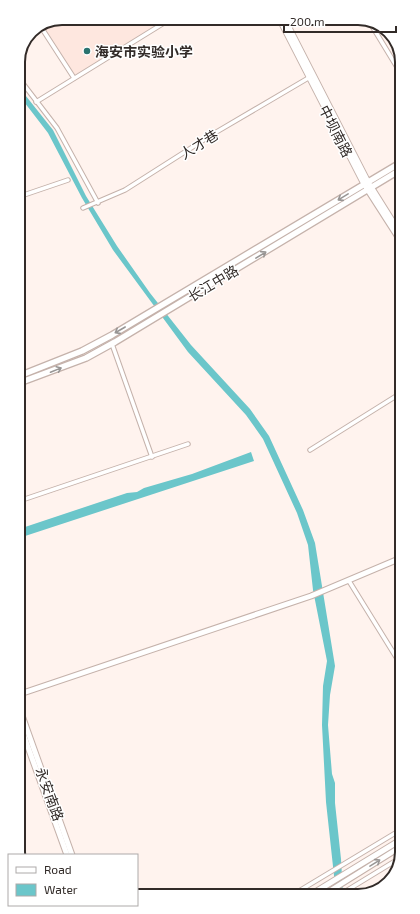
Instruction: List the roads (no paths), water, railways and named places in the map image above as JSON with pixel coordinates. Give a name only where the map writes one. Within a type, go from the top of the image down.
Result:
[{"type":"main road","name":"长江中路","points":[[25,381],[86,358],[112,344],[367,186],[395,166]]},
{"type":"main road","name":"长江中路","points":[[25,374],[82,351],[154,311],[367,186],[395,172]]},
{"type":"street","points":[[36,102],[161,25]]},
{"type":"street","name":"中坝南路","points":[[283,25],[367,186],[395,232]]},
{"type":"street","name":"中坝南路","points":[[288,27],[367,186],[395,225]]},
{"type":"street","points":[[374,29],[395,64]]},
{"type":"street","points":[[43,30],[74,78]]},
{"type":"street","name":"人才巷","points":[[84,208],[125,190],[213,134],[313,76]]},
{"type":"street","points":[[25,87],[57,128],[97,203]]},
{"type":"street","points":[[25,195],[68,180]]},
{"type":"street","points":[[112,344],[152,457]]},
{"type":"street","points":[[310,450],[395,397]]},
{"type":"street","points":[[25,499],[188,444]]},
{"type":"street","points":[[25,692],[312,596],[395,561]]},
{"type":"street","points":[[349,581],[395,655]]},
{"type":"street","name":"永安南路","points":[[25,724],[72,854]]},
{"type":"street","name":"永安南路","points":[[25,739],[67,854]]},
{"type":"street","points":[[303,889],[395,833]]},
{"type":"street","points":[[320,889],[395,843]]},
{"type":"street","points":[[368,850],[372,857]]},
{"type":"street","points":[[333,889],[395,850]]},
{"type":"street","points":[[349,889],[393,862]]},
{"type":"street","points":[[351,878],[357,884]]},
{"type":"water","points":[[25,95],[53,130],[86,196],[117,246],[150,293],[191,345],[250,409],[269,436],[303,510],[315,543],[335,666],[330,695],[328,725],[332,774],[335,783],[335,803],[343,889],[335,889],[326,802],[322,725],[323,686],[327,661],[313,590],[308,545],[297,513],[263,439],[246,415],[188,352],[113,250],[82,198],[48,133],[25,103]]},
{"type":"water","points":[[251,452],[254,461],[25,536],[25,527],[127,493],[137,492],[144,488],[192,474]]},
{"type":"place","name":"海安市实验小学","points":[[87,51]]}]
